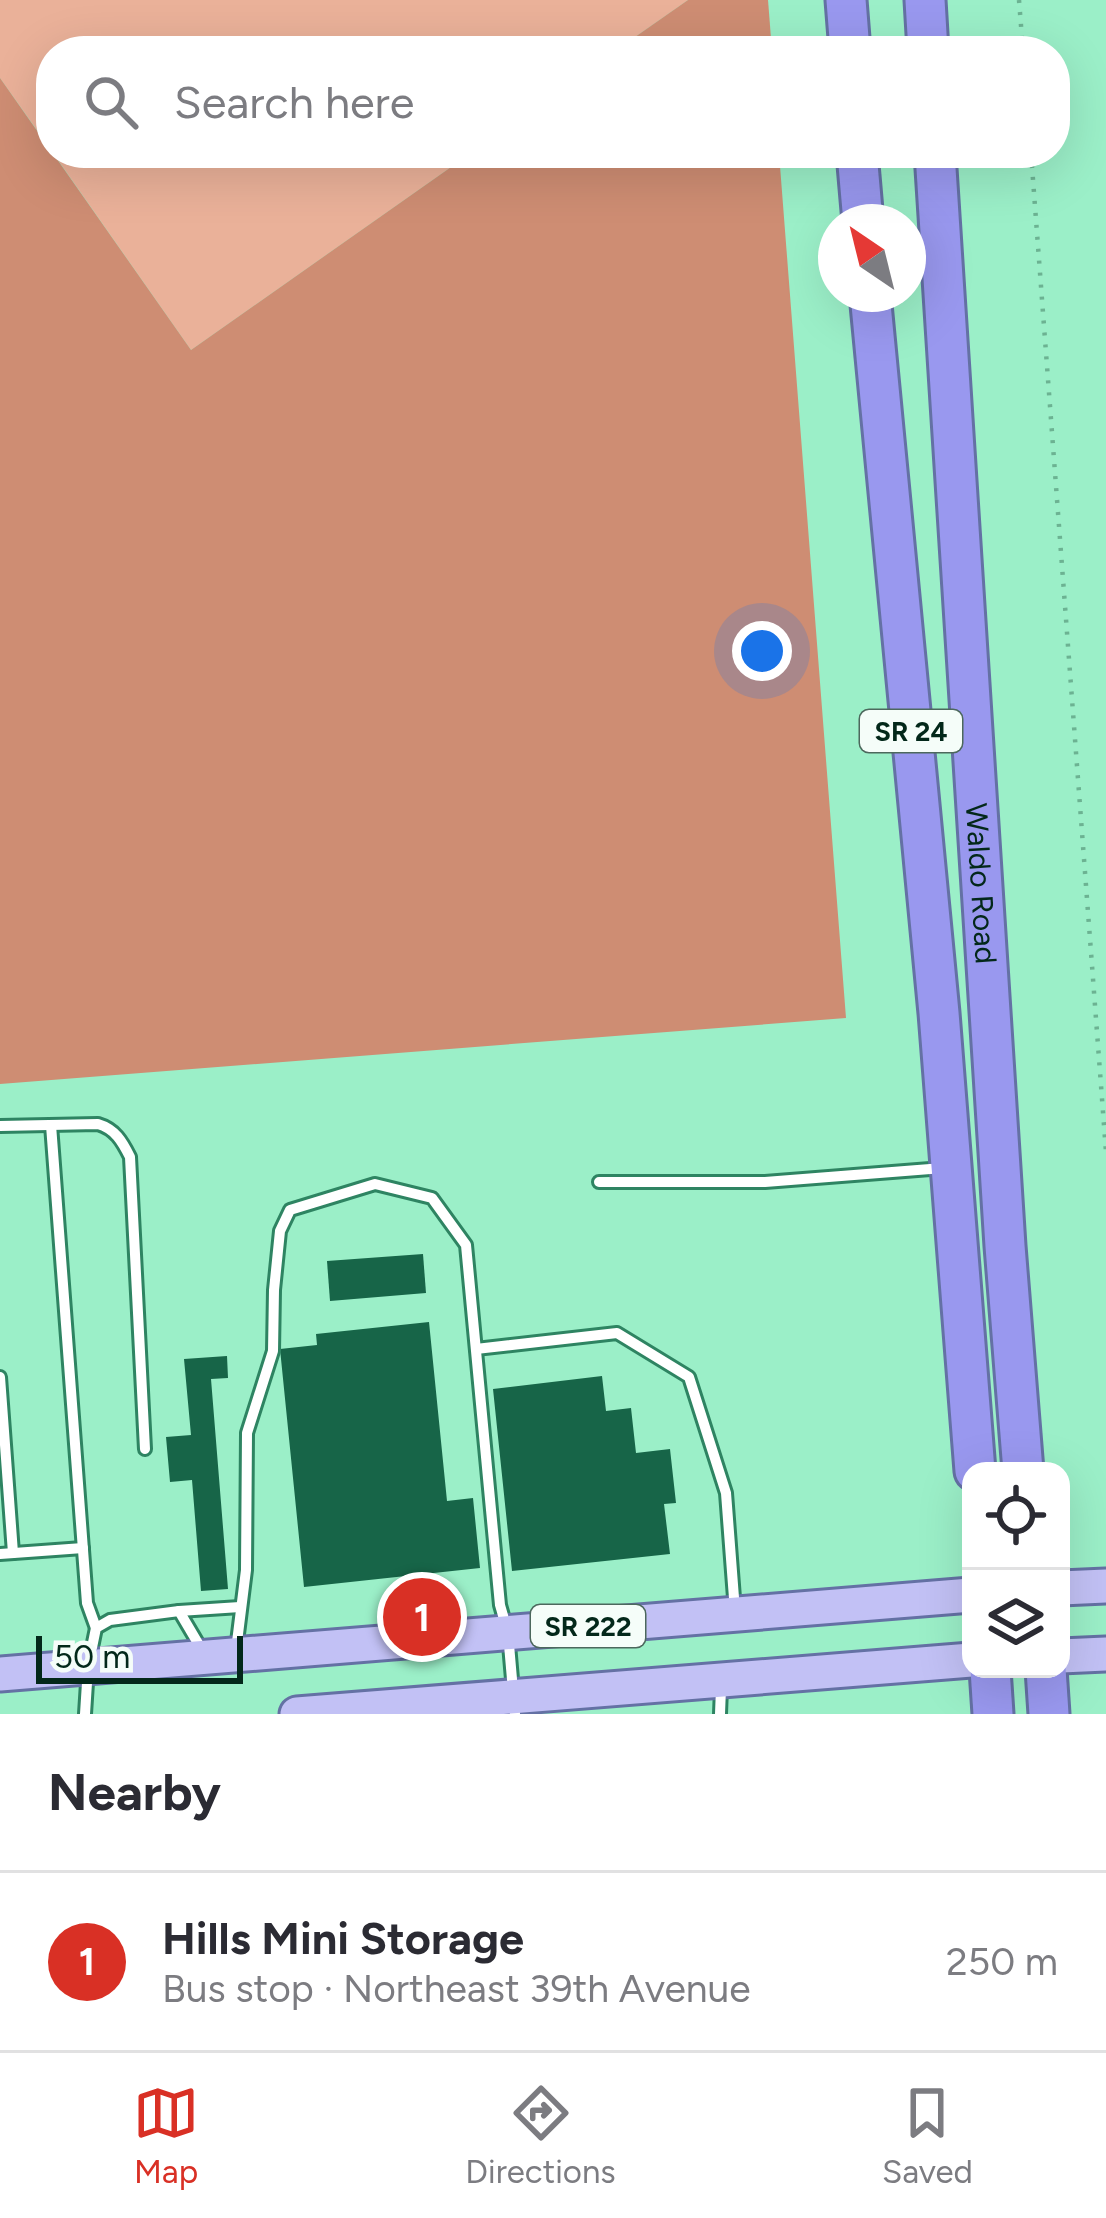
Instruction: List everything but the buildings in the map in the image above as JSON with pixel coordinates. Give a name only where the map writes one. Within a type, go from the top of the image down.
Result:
[{"type":"highway","points":[[846,0],[849,36]]},
{"type":"highway","points":[[925,0],[927,36]]},
{"type":"highway","points":[[858,168],[861,204]]},
{"type":"highway","name":"Waldo Road","points":[[936,168],[976,1167],[975,1462]]},
{"type":"highway","name":"Waldo Road","points":[[872,312],[976,1167],[1022,1462]]},
{"type":"highway","points":[[991,1678],[994,1714]]},
{"type":"highway","points":[[1047,1678],[1049,1714]]},
{"type":"main road","points":[[1070,1588],[1106,1586]]},
{"type":"main road","name":"SR 222","points":[[0,1674],[962,1596]]},
{"type":"main road","points":[[1070,1656],[1106,1654]]},
{"type":"main road","name":"SR 222","points":[[297,1714],[514,1705],[721,1679],[962,1661]]},
{"type":"lane","points":[[51,1125],[86,1603],[96,1628],[85,1714]]},
{"type":"lane","points":[[0,1126],[108,1127],[130,1156],[145,1449]]},
{"type":"lane","points":[[599,1182],[765,1182],[976,1167]]},
{"type":"lane","points":[[179,1611],[221,1657],[240,1606],[246,1570],[247,1433],[273,1351],[280,1231],[290,1210],[375,1184],[432,1198],[466,1245],[500,1606],[508,1633],[514,1705]]},
{"type":"lane","points":[[476,1349],[617,1333],[689,1377],[726,1493],[735,1614]]},
{"type":"lane","points":[[0,1377],[6,1553],[83,1548]]},
{"type":"lane","points":[[96,1628],[110,1621],[240,1606]]},
{"type":"lane","points":[[720,1714],[721,1679]]},
{"type":"path","points":[[1019,0],[1022,36]]},
{"type":"path","points":[[1032,168],[1106,1152]]},
{"type":"shaded area","points":[[0,0],[688,0],[636,36],[36,36],[36,129],[0,78]]},
{"type":"shaded area","points":[[688,0],[768,0],[771,36],[636,36]]},
{"type":"shaded area","points":[[0,78],[36,129],[36,168],[63,168],[191,350],[450,168],[780,168],[846,1018],[0,1084]]},
{"type":"shaded area","points":[[64,168],[450,168],[191,350]]},
{"type":"place","name":"Hills Mini Storage","points":[[422,1617]]}]
